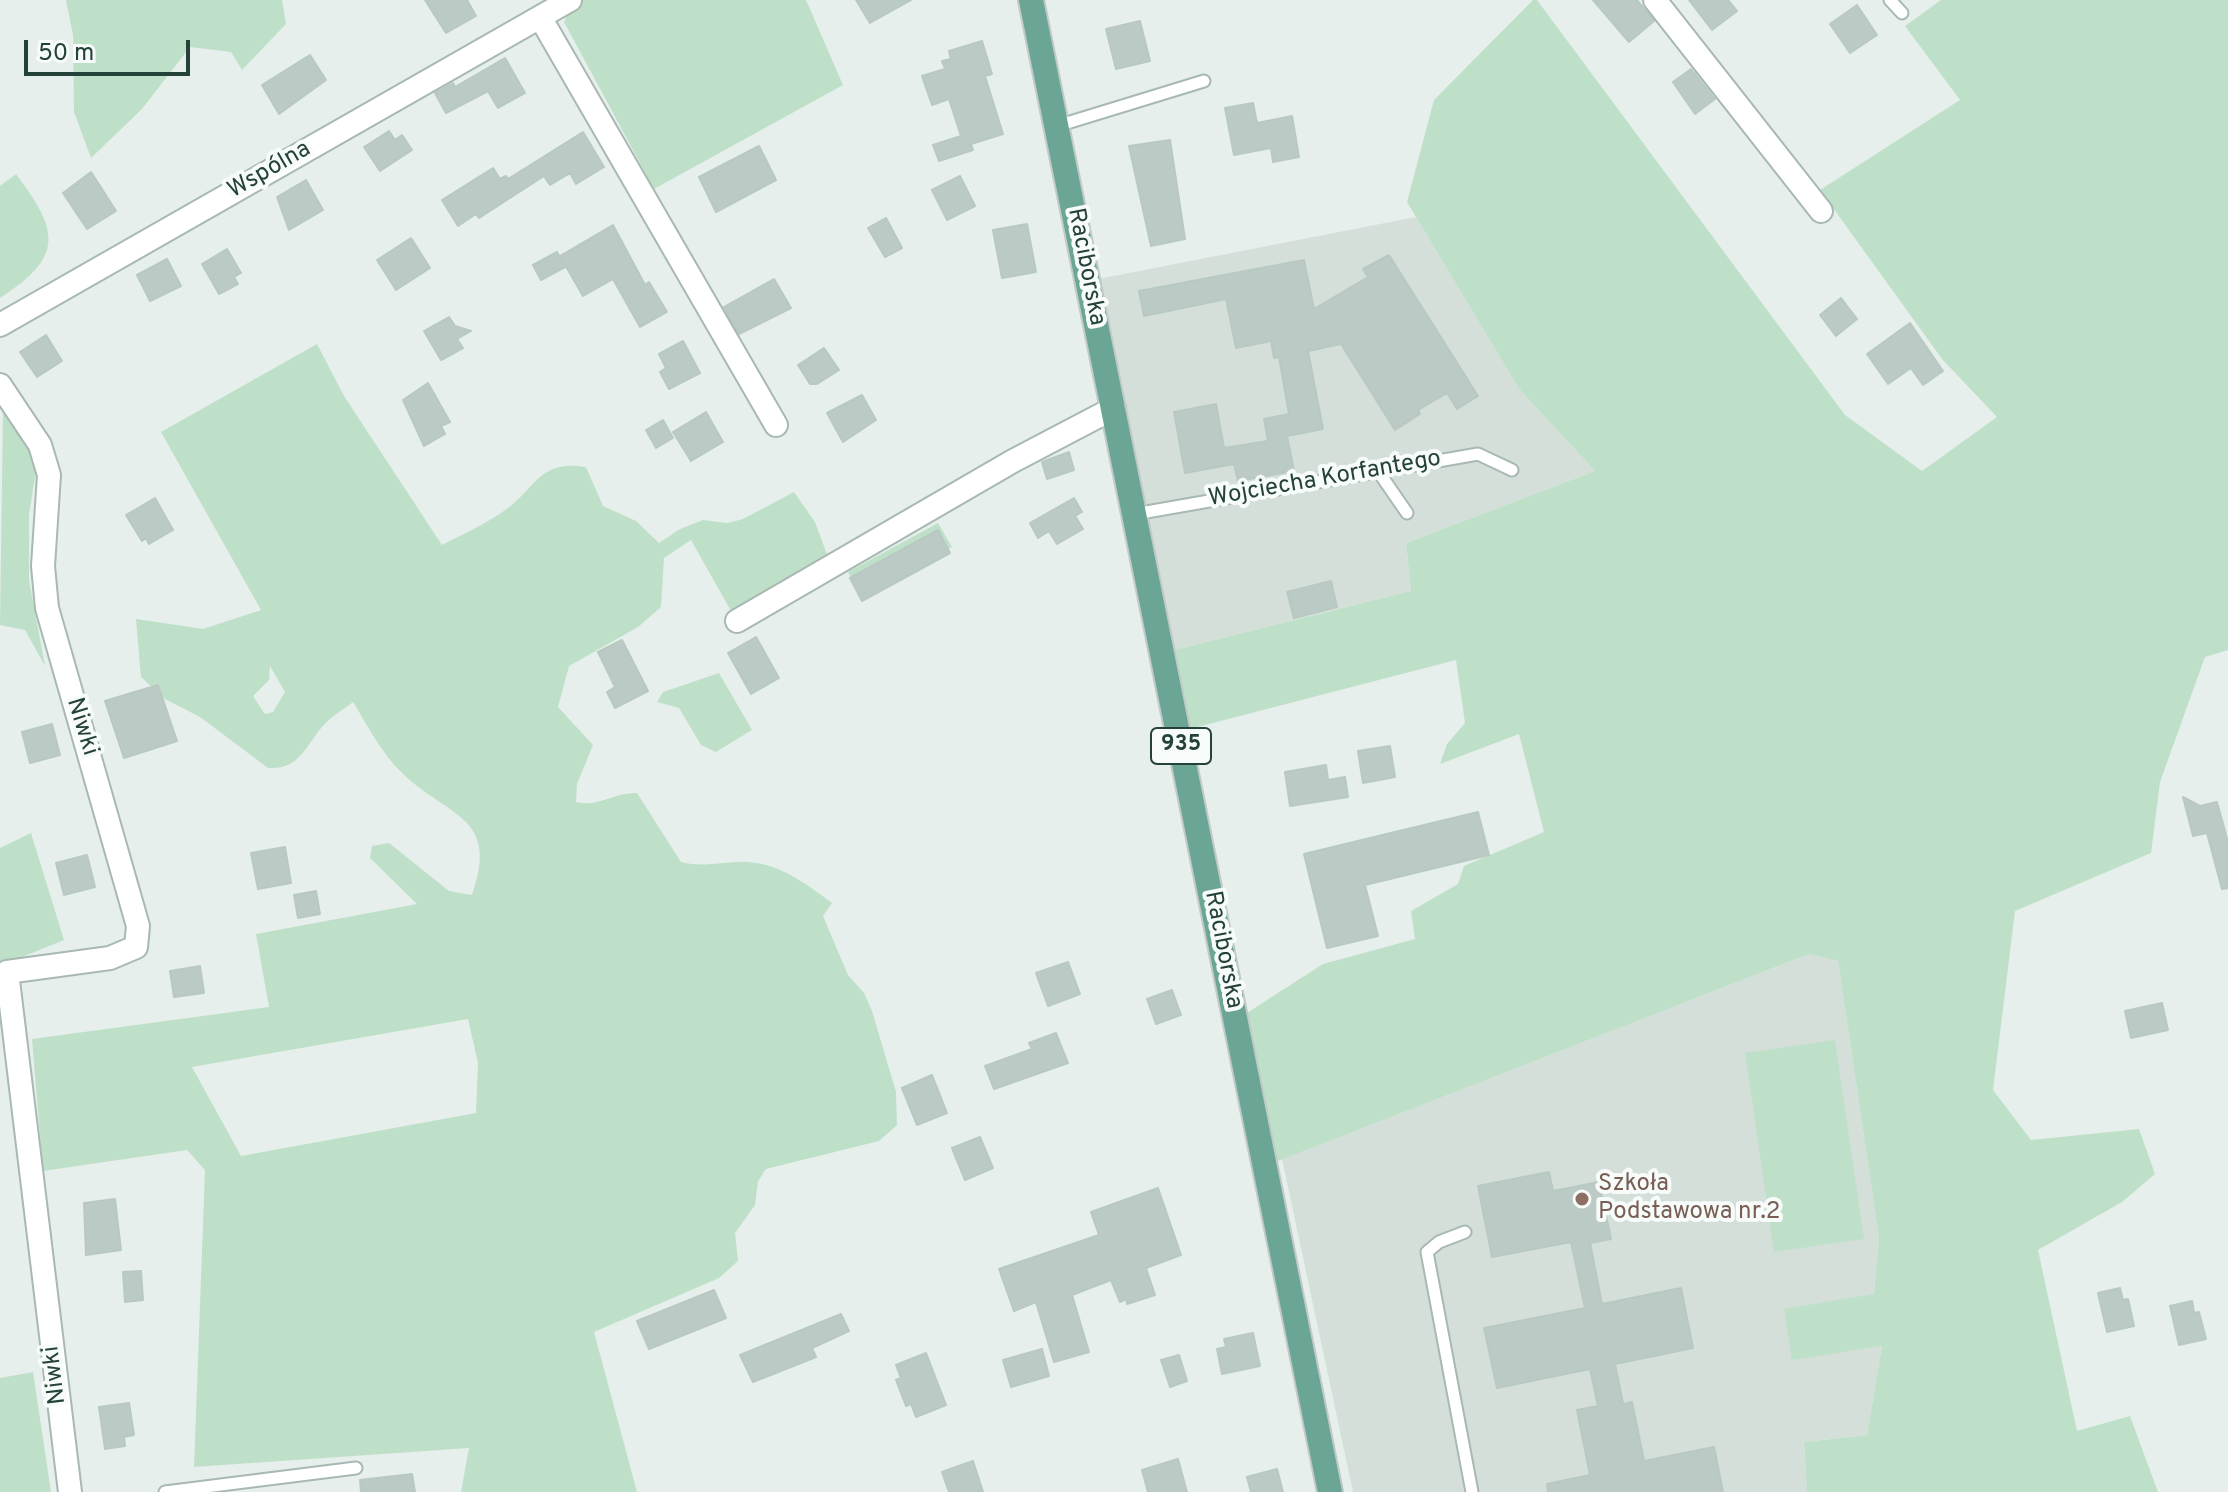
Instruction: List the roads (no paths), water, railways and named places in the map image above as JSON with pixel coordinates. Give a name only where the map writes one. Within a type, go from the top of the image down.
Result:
[{"type":"main road","name":"Raciborska","points":[[1031,0],[1330,1492]]},
{"type":"street","name":"Wspólna","points":[[0,325],[570,0]]},
{"type":"street","points":[[1655,0],[1821,211]]},
{"type":"street","points":[[540,17],[776,425]]},
{"type":"street","name":"Niwki","points":[[0,385],[40,445],[49,475],[43,566],[47,608],[138,926],[136,947],[110,958],[4,972],[70,1492]]},
{"type":"street","points":[[737,621],[1013,461],[1114,408]]},
{"type":"lane","points":[[1890,0],[1902,13]]},
{"type":"lane","points":[[1057,126],[1204,81]]},
{"type":"lane","name":"Wojciecha Korfantego","points":[[1135,514],[1478,454],[1512,470]]},
{"type":"lane","points":[[1378,471],[1407,513]]},
{"type":"lane","points":[[1465,1232],[1439,1242],[1427,1252],[1472,1492]]},
{"type":"lane","points":[[165,1492],[356,1468]]},
{"type":"place","name":"Szkoła Podstawowa nr.2","points":[[1582,1199]]}]
